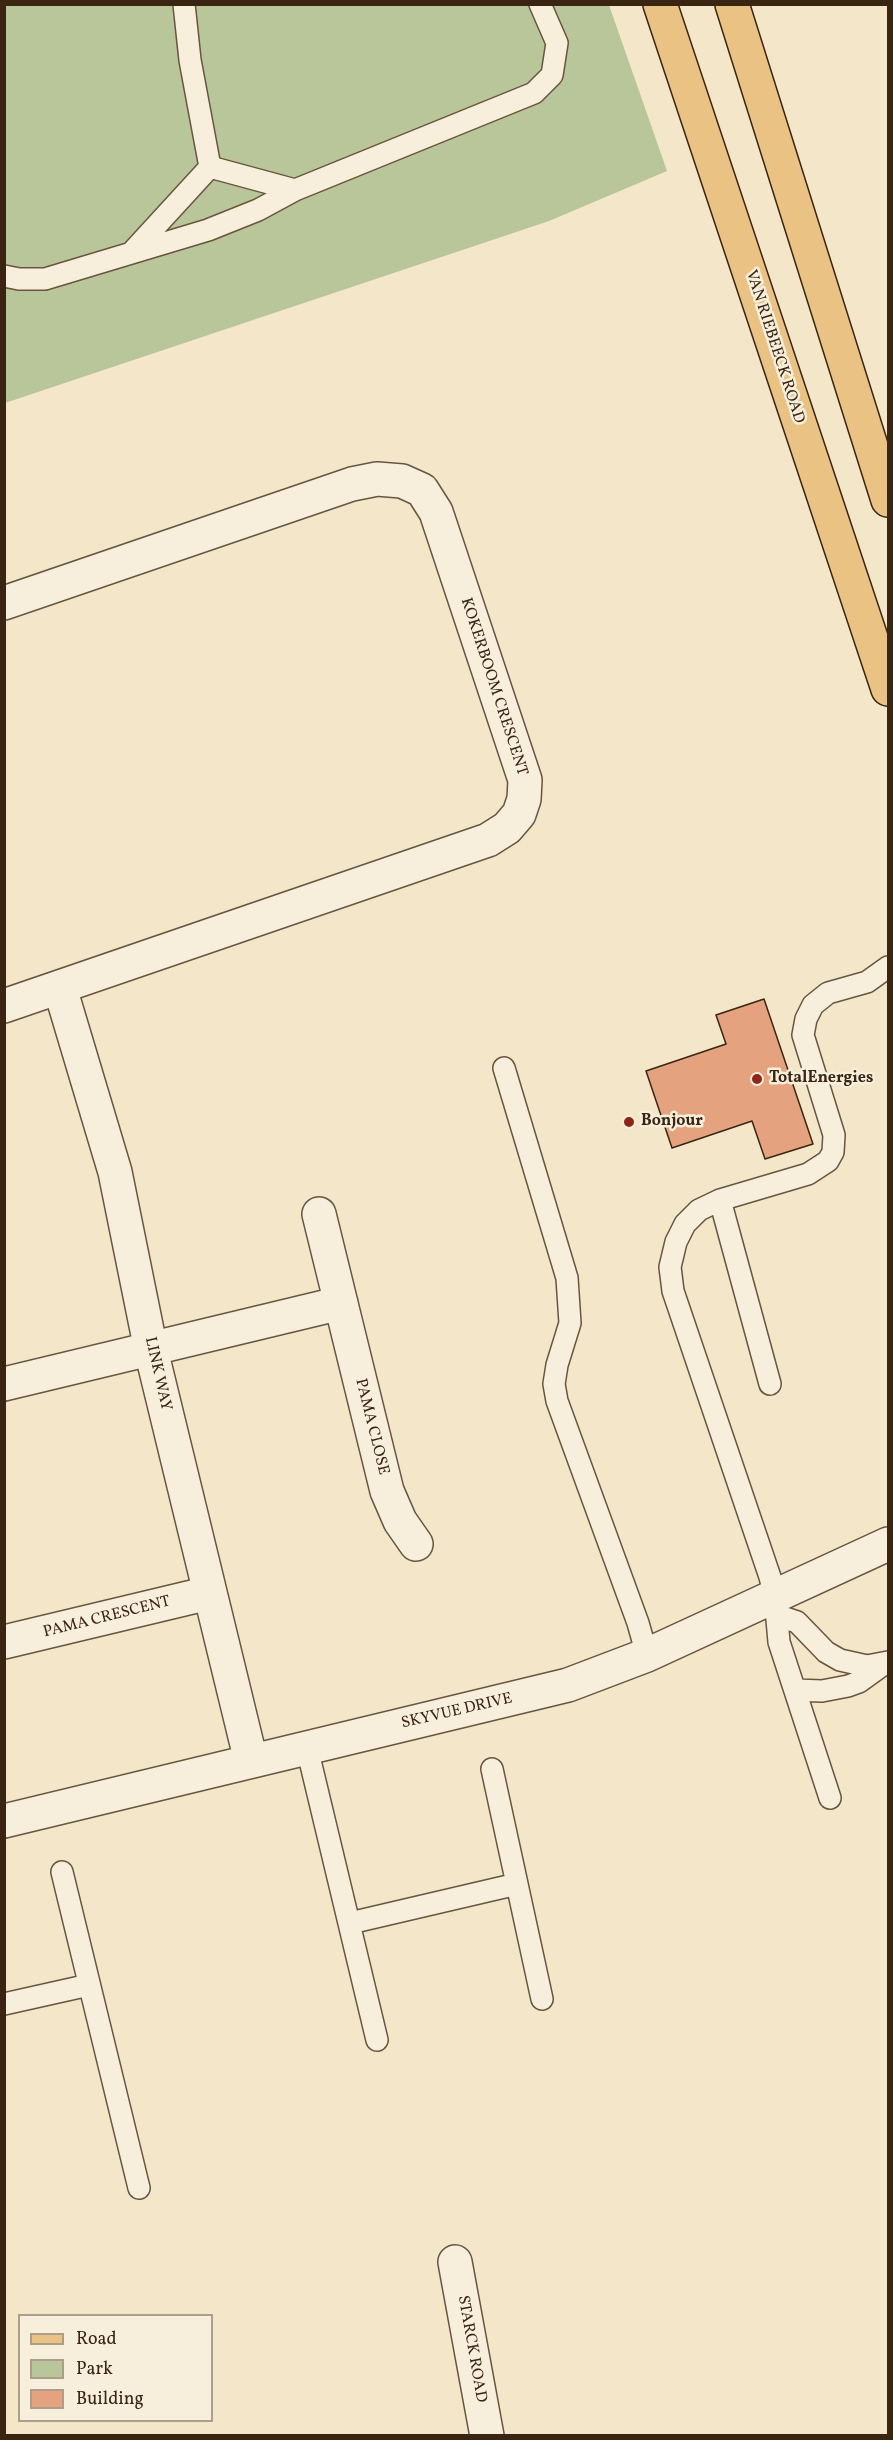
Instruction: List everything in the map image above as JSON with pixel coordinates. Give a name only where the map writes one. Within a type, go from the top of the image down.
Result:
[{"type":"main road","name":"VAN RIEBEECK ROAD","points":[[660,4],[888,689]]},
{"type":"main road","points":[[732,4],[849,368],[888,500]]},
{"type":"street","name":"KOKERBOOM CRESCENT","points":[[4,603],[352,484],[377,479],[402,481],[422,490],[436,512],[525,780],[524,800],[519,814],[507,828],[488,840],[4,1006]]},
{"type":"street","name":"LINK WAY","points":[[60,988],[115,1172],[150,1350],[251,1761]]},
{"type":"street","name":"PAMA CLOSE","points":[[319,1214],[387,1491],[400,1521],[416,1544]]},
{"type":"street","points":[[4,1384],[341,1303]]},
{"type":"street","name":"SKYVUE DRIVE","points":[[4,1821],[568,1685],[775,1606],[888,1544]]},
{"type":"street","name":"PAMA CRESCENT","points":[[4,1642],[210,1593]]},
{"type":"street","name":"STARCK ROAD","points":[[455,2262],[487,2436]]},
{"type":"lane","points":[[184,4],[190,60],[210,167]]},
{"type":"lane","points":[[4,276],[19,279],[45,279],[208,230],[258,210],[295,190],[534,93],[552,75],[557,43],[540,4]]},
{"type":"lane","points":[[210,167],[295,190]]},
{"type":"lane","points":[[132,252],[210,167]]},
{"type":"lane","points":[[830,1798],[796,1690],[778,1642],[775,1606],[760,1547],[673,1291],[670,1267],[676,1242],[685,1224],[699,1210],[720,1200],[808,1174],[828,1161],[833,1152],[834,1135],[803,1035],[806,1018],[813,1005],[828,993],[867,982],[888,967]]},
{"type":"lane","points":[[867,982],[888,985]]},
{"type":"lane","points":[[504,1068],[567,1278],[570,1323],[557,1365],[554,1384],[557,1401],[638,1623],[647,1655]]},
{"type":"lane","points":[[720,1200],[770,1384]]},
{"type":"lane","points":[[775,1606],[797,1622],[826,1652],[840,1660],[867,1666],[886,1663]]},
{"type":"lane","points":[[796,1690],[822,1690],[848,1686],[859,1682],[886,1663]]},
{"type":"lane","points":[[307,1748],[377,2040]]},
{"type":"lane","points":[[492,1769],[542,1999]]},
{"type":"lane","points":[[62,1872],[139,2188]]},
{"type":"lane","points":[[350,1923],[517,1884]]},
{"type":"lane","points":[[4,2004],[89,1985]]},
{"type":"green space","points":[[4,5],[609,5],[667,171],[549,221],[5,403]]},
{"type":"building","points":[[764,999],[813,1144],[765,1159],[752,1121],[672,1148],[646,1071],[726,1044],[716,1015]]},
{"type":"place","name":"TotalEnergies","points":[[757,1079]]},
{"type":"place","name":"Bonjour","points":[[629,1122]]}]
